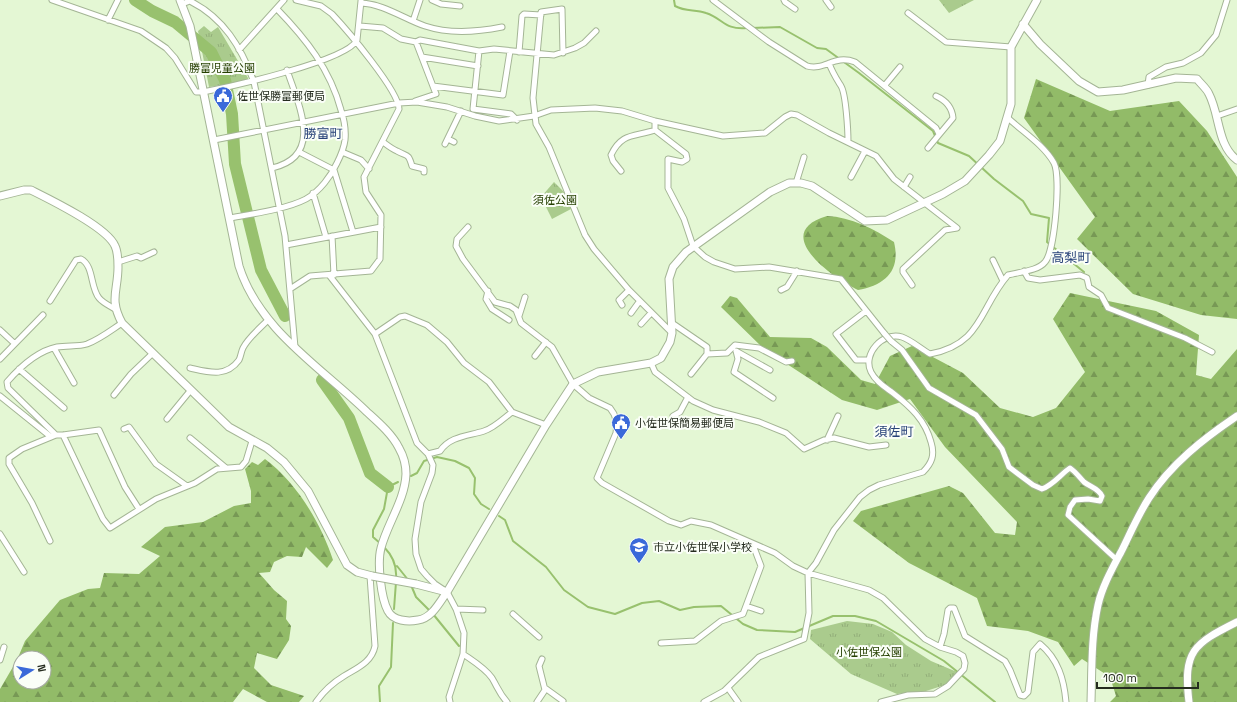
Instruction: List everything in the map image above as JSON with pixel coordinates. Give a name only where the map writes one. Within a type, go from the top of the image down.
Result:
[{"type":"street","points":[[53,0],[141,31],[155,40],[175,58],[196,92],[254,82],[287,70],[320,61],[344,51],[356,43],[360,26],[361,2],[372,4],[432,28],[475,32],[502,27]]},
{"type":"street","points":[[108,20],[118,0]]},
{"type":"street","points":[[239,50],[284,0]]},
{"type":"street","points":[[290,289],[310,276],[365,273],[371,271],[380,259],[381,215],[366,192],[364,177],[396,118],[399,109],[399,103],[390,86],[332,14],[321,6],[296,0]]},
{"type":"street","points":[[413,20],[420,0]]},
{"type":"street","points":[[432,0],[441,4],[460,6]]},
{"type":"street","points":[[713,0],[769,42],[807,66],[812,68],[841,59],[855,62],[936,128],[939,134]]},
{"type":"street","points":[[784,0],[795,9]]},
{"type":"street","points":[[826,0],[831,7]]},
{"type":"street","points":[[295,346],[286,245],[265,130],[254,82],[239,50],[224,26],[202,8],[190,1],[181,2],[190,26],[239,266],[245,284],[268,320],[306,359],[363,408],[391,436],[399,447],[406,474],[402,491],[381,548],[379,563],[384,600],[388,612],[399,620],[410,622],[430,616],[447,592],[546,425],[573,384],[598,372],[651,363],[661,358],[666,350],[672,333],[669,279],[673,267],[693,246],[770,192],[789,183],[812,186],[865,221],[886,220],[924,203],[965,181],[1000,141],[1011,104],[1011,47],[1036,0]]},
{"type":"street","points":[[1148,84],[1149,77],[1166,67],[1183,63],[1201,53],[1216,35],[1227,0]]},
{"type":"street","points":[[230,218],[280,208],[306,199],[324,184],[334,170],[342,152],[345,140],[342,115],[328,75],[305,39],[277,9]]},
{"type":"street","points":[[563,53],[562,9],[541,12],[533,98],[536,124],[549,147],[585,234],[603,262],[639,302],[672,333]]},
{"type":"street","points":[[908,13],[946,42],[1011,47]]},
{"type":"street","points":[[519,52],[522,16],[524,14],[541,15]]},
{"type":"street","points":[[1023,24],[1040,44],[1079,81],[1098,92],[1123,90],[1176,78],[1197,80],[1209,93],[1224,144],[1230,156],[1237,160]]},
{"type":"street","points":[[360,26],[382,28],[401,39],[416,42],[420,40],[479,51],[494,49],[554,55],[563,53],[584,43],[596,31]]},
{"type":"street","points":[[413,102],[436,94],[416,42]]},
{"type":"street","points":[[479,51],[473,109],[511,114],[517,120]]},
{"type":"street","points":[[433,86],[503,95],[510,51]]},
{"type":"street","points":[[422,57],[478,66]]},
{"type":"street","points":[[829,63],[836,80],[841,86],[848,126],[848,142]]},
{"type":"street","points":[[885,85],[900,67]]},
{"type":"street","points":[[272,168],[286,164],[299,152],[304,141],[304,122],[287,70]]},
{"type":"street","points":[[928,148],[953,118],[949,106],[936,96]]},
{"type":"street","points":[[214,140],[399,103],[413,102],[447,107],[475,116],[499,121],[517,120],[551,110],[584,107],[622,111],[655,122],[724,136],[765,133],[791,114],[798,115],[881,161],[894,179],[957,228],[946,230],[903,269],[903,272],[912,285]]},
{"type":"street","points":[[1217,116],[1237,108]]},
{"type":"street","points":[[454,142],[447,141],[461,111]]},
{"type":"street","points":[[704,702],[728,688],[759,658],[798,643],[804,639],[808,622],[808,573],[816,563],[834,530],[860,497],[869,490],[879,485],[923,472],[928,467],[932,458],[933,449],[929,435],[921,419],[908,405],[875,379],[870,370],[868,360],[872,350],[879,342],[896,336],[903,337],[930,354],[947,351],[964,340],[974,330],[1008,275],[1038,267],[1045,263],[1050,254],[1057,198],[1057,175],[1055,164],[1048,154],[1008,118]]},
{"type":"street","points":[[655,122],[655,130]]},
{"type":"street","points":[[620,171],[611,155],[614,149],[627,136],[655,130],[686,154],[687,159],[682,162],[668,159],[668,188],[684,219],[693,246],[714,262],[735,269],[769,267],[841,279],[891,341],[902,350],[929,388],[976,415],[1002,449],[1009,467],[1027,481],[1042,489],[1048,487],[1060,474],[1070,468],[1077,472],[1085,482],[1100,491],[1102,496],[1100,501],[1088,499],[1075,500],[1070,507],[1068,516],[1117,560]]},
{"type":"street","points":[[383,142],[398,152],[406,154],[410,158],[412,166],[424,169],[424,172]]},
{"type":"street","points":[[851,177],[865,151]]},
{"type":"street","points":[[299,152],[334,170],[354,232]]},
{"type":"street","points":[[342,152],[361,160],[369,169]]},
{"type":"street","points":[[796,183],[804,157]]},
{"type":"street","points":[[904,187],[910,177]]},
{"type":"street","points":[[0,196],[24,190],[32,190],[51,200],[107,235],[115,245],[118,262],[114,292],[115,309],[122,323],[152,354],[229,427],[267,448],[284,462],[308,491],[347,565],[357,572],[371,576],[416,584],[447,592]]},
{"type":"street","points":[[313,193],[326,237]]},
{"type":"street","points":[[286,245],[381,227]]},
{"type":"street","points":[[468,227],[457,239],[456,246],[463,259],[495,302],[510,306],[516,310],[521,322],[552,347],[573,384],[589,398],[610,408],[617,423],[613,441],[597,478],[602,483],[669,522],[681,525],[691,522],[711,525],[744,538],[753,545],[775,553],[793,566],[808,573],[869,590],[883,598],[925,639],[963,656],[965,662],[963,670],[948,686],[935,694],[908,695],[881,702]]},
{"type":"street","points":[[332,236],[331,275],[375,334],[417,443],[429,456],[433,465],[432,473],[420,502],[416,525],[416,554],[421,568],[427,576],[435,584],[447,592],[456,609],[464,633],[463,654],[449,697],[450,702]]},
{"type":"street","points":[[118,262],[136,256],[141,258],[154,252]]},
{"type":"street","points":[[50,301],[76,260],[81,259],[86,262],[89,267],[95,290],[99,298],[115,309]]},
{"type":"street","points":[[993,260],[1003,281]]},
{"type":"street","points":[[781,290],[787,287],[797,271]]},
{"type":"street","points":[[1024,271],[1028,278],[1040,280],[1080,275],[1087,278],[1089,287],[1101,295],[1108,308],[1185,338],[1212,352]]},
{"type":"street","points":[[622,305],[619,300],[629,290]]},
{"type":"street","points":[[488,291],[486,299],[492,309],[509,320]]},
{"type":"street","points":[[519,317],[525,297]]},
{"type":"street","points":[[631,314],[639,302]]},
{"type":"street","points":[[866,310],[836,334],[856,360],[868,360]]},
{"type":"street","points":[[641,324],[651,313]]},
{"type":"street","points":[[0,359],[43,315]]},
{"type":"street","points":[[375,334],[400,317],[405,316],[427,325],[447,342],[464,363],[489,382],[512,412],[546,425]]},
{"type":"street","points":[[190,368],[215,373],[224,372],[235,365],[240,358],[243,348],[268,320]]},
{"type":"street","points":[[672,322],[707,346],[707,354],[691,374]]},
{"type":"street","points":[[56,434],[8,388],[7,382],[19,369],[43,352],[54,348],[85,345],[96,340],[122,323]]},
{"type":"street","points":[[0,330],[14,343]]},
{"type":"street","points":[[535,356],[546,342]]},
{"type":"street","points":[[707,354],[727,353],[734,350],[735,346],[759,348],[786,362],[792,361]]},
{"type":"street","points":[[54,348],[74,383]]},
{"type":"street","points":[[734,350],[770,370]]},
{"type":"street","points":[[734,350],[738,359],[734,372],[773,398]]},
{"type":"street","points":[[114,395],[131,374],[152,354]]},
{"type":"street","points":[[651,363],[655,372],[700,405],[759,422],[786,433],[804,449],[834,438],[869,447],[886,445]]},
{"type":"street","points":[[19,369],[64,408]]},
{"type":"street","points":[[167,419],[190,390]]},
{"type":"street","points":[[0,396],[50,437]]},
{"type":"street","points":[[673,416],[680,412],[688,397]]},
{"type":"street","points":[[429,456],[440,451],[445,444],[463,435],[485,431],[512,412]]},
{"type":"street","points":[[827,440],[838,416]]},
{"type":"street","points":[[1091,702],[1095,623],[1098,603],[1117,560],[1149,498],[1163,479],[1201,441],[1237,416]]},
{"type":"street","points":[[124,429],[129,427],[156,464],[187,486]]},
{"type":"street","points":[[50,541],[32,503],[9,464],[9,458],[15,452],[56,434],[64,435],[99,430],[126,487],[139,509]]},
{"type":"street","points":[[64,435],[102,519],[110,528],[156,499],[187,486],[217,469],[241,467],[244,464],[252,440]]},
{"type":"street","points":[[190,438],[226,468]]},
{"type":"street","points":[[0,534],[24,572]]},
{"type":"street","points":[[661,643],[696,641],[715,625],[742,614],[761,566],[753,545]]},
{"type":"street","points":[[316,702],[330,686],[363,665],[374,652],[375,646],[371,576]]},
{"type":"street","points":[[746,606],[761,611]]},
{"type":"street","points":[[940,647],[948,610],[950,608],[954,608],[966,636],[1005,661],[1020,695],[1024,696],[1028,692],[1033,652],[1040,644],[1046,649],[1060,669],[1066,702]]},
{"type":"street","points":[[456,609],[483,610]]},
{"type":"street","points":[[513,614],[539,637]]},
{"type":"street","points":[[1189,702],[1187,671],[1195,649],[1205,640],[1237,622]]},
{"type":"street","points":[[0,660],[4,647]]},
{"type":"street","points":[[463,654],[484,668],[492,679],[498,692],[507,702]]},
{"type":"street","points":[[542,659],[539,666],[545,688],[563,701]]},
{"type":"street","points":[[537,702],[545,688]]},
{"type":"street","points":[[728,688],[738,702]]},
{"type":"green space","points":[[939,0],[974,0],[949,13]]},
{"type":"green space","name":"勝富児童公園","points":[[204,26],[211,32],[218,27],[248,78],[248,81],[209,87],[198,31]]},
{"type":"green space","points":[[1036,79],[1110,111],[1179,101],[1207,131],[1237,177],[1237,319],[1201,315],[1133,294],[1077,239],[1095,217],[1024,118]]},
{"type":"green space","name":"須佐公園","points":[[554,182],[564,192],[571,209],[552,219],[541,197]]},
{"type":"green space","points":[[827,216],[862,224],[894,242],[896,252],[895,261],[893,269],[889,275],[868,288],[858,290],[834,276],[822,266],[811,255],[805,244],[804,233],[811,224]]},
{"type":"green space","points":[[1070,293],[1156,311],[1199,335],[1196,375],[1211,379],[1237,349],[1237,702],[1110,702],[1116,696],[1110,677],[1082,659],[1074,666],[1058,642],[1028,631],[987,626],[977,598],[909,563],[853,521],[861,511],[949,486],[963,493],[995,533],[1015,535],[1017,522],[945,447],[910,399],[877,410],[842,400],[764,349],[721,307],[730,296],[737,298],[770,337],[811,338],[827,347],[861,380],[875,384],[890,356],[912,346],[963,373],[1000,408],[1033,417],[1056,408],[1085,372],[1053,319]]},
{"type":"green space","points":[[265,459],[287,479],[297,491],[322,532],[333,560],[327,568],[306,547],[302,557],[287,556],[274,562],[270,572],[259,573],[274,590],[287,601],[286,619],[291,626],[289,640],[277,659],[257,653],[254,668],[271,685],[304,696],[299,702],[267,702],[243,689],[233,702],[0,702],[0,689],[12,669],[12,690],[52,690],[52,650],[21,650],[25,641],[60,600],[88,589],[100,588],[104,573],[139,574],[160,556],[141,547],[165,527],[203,522],[234,506],[251,503],[251,491],[245,469],[252,462],[258,465]]},
{"type":"green space","name":"小佐世保公園","points":[[847,621],[873,624],[892,632],[906,645],[931,661],[957,672],[945,685],[926,691],[897,694],[851,674],[810,639],[811,630]]},
{"type":"waterway","points":[[135,0],[152,11],[175,22],[211,52],[225,80],[232,114],[235,164],[261,270],[285,316]]},
{"type":"waterway","points":[[674,0],[675,6],[679,8],[712,15],[729,26],[747,28]]},
{"type":"waterway","points":[[752,28],[780,27],[817,48],[826,49],[859,73],[933,131],[938,143],[969,156],[994,179],[1023,201],[1031,214],[1049,218],[1047,242],[1084,272]]},
{"type":"waterway","points":[[322,380],[349,418],[370,473],[388,487]]},
{"type":"waterway","points":[[411,476],[417,473],[424,461],[437,457],[455,461],[469,468],[475,478],[474,494],[481,504],[489,509]]},
{"type":"waterway","points":[[381,544],[373,537],[373,530],[384,509],[388,487],[398,482]]},
{"type":"waterway","points":[[499,516],[505,520],[513,541],[546,567],[564,590],[588,607],[615,614],[642,603],[659,601],[680,610],[694,607],[721,606],[743,624],[757,630],[795,632],[833,616],[855,616],[876,621],[944,661],[995,702]]},
{"type":"waterway","points":[[384,547],[394,561],[396,578]]},
{"type":"waterway","points":[[397,566],[409,581]]},
{"type":"waterway","points":[[394,609],[396,582]]},
{"type":"waterway","points":[[411,585],[416,597],[430,611]]},
{"type":"waterway","points":[[433,614],[459,646]]},
{"type":"waterway","points":[[380,702],[379,686],[391,667],[393,623]]},
{"type":"place","name":"佐世保勝富郵便局","points":[[223,113]]},
{"type":"place","name":"小佐世保簡易郵便局","points":[[621,440]]},
{"type":"place","name":"市立小佐世保小学校","points":[[639,564]]},
{"type":"district","name":"勝富町","points":[[323,133]]},
{"type":"district","name":"高梨町","points":[[1071,257]]},
{"type":"district","name":"須佐町","points":[[894,431]]}]
